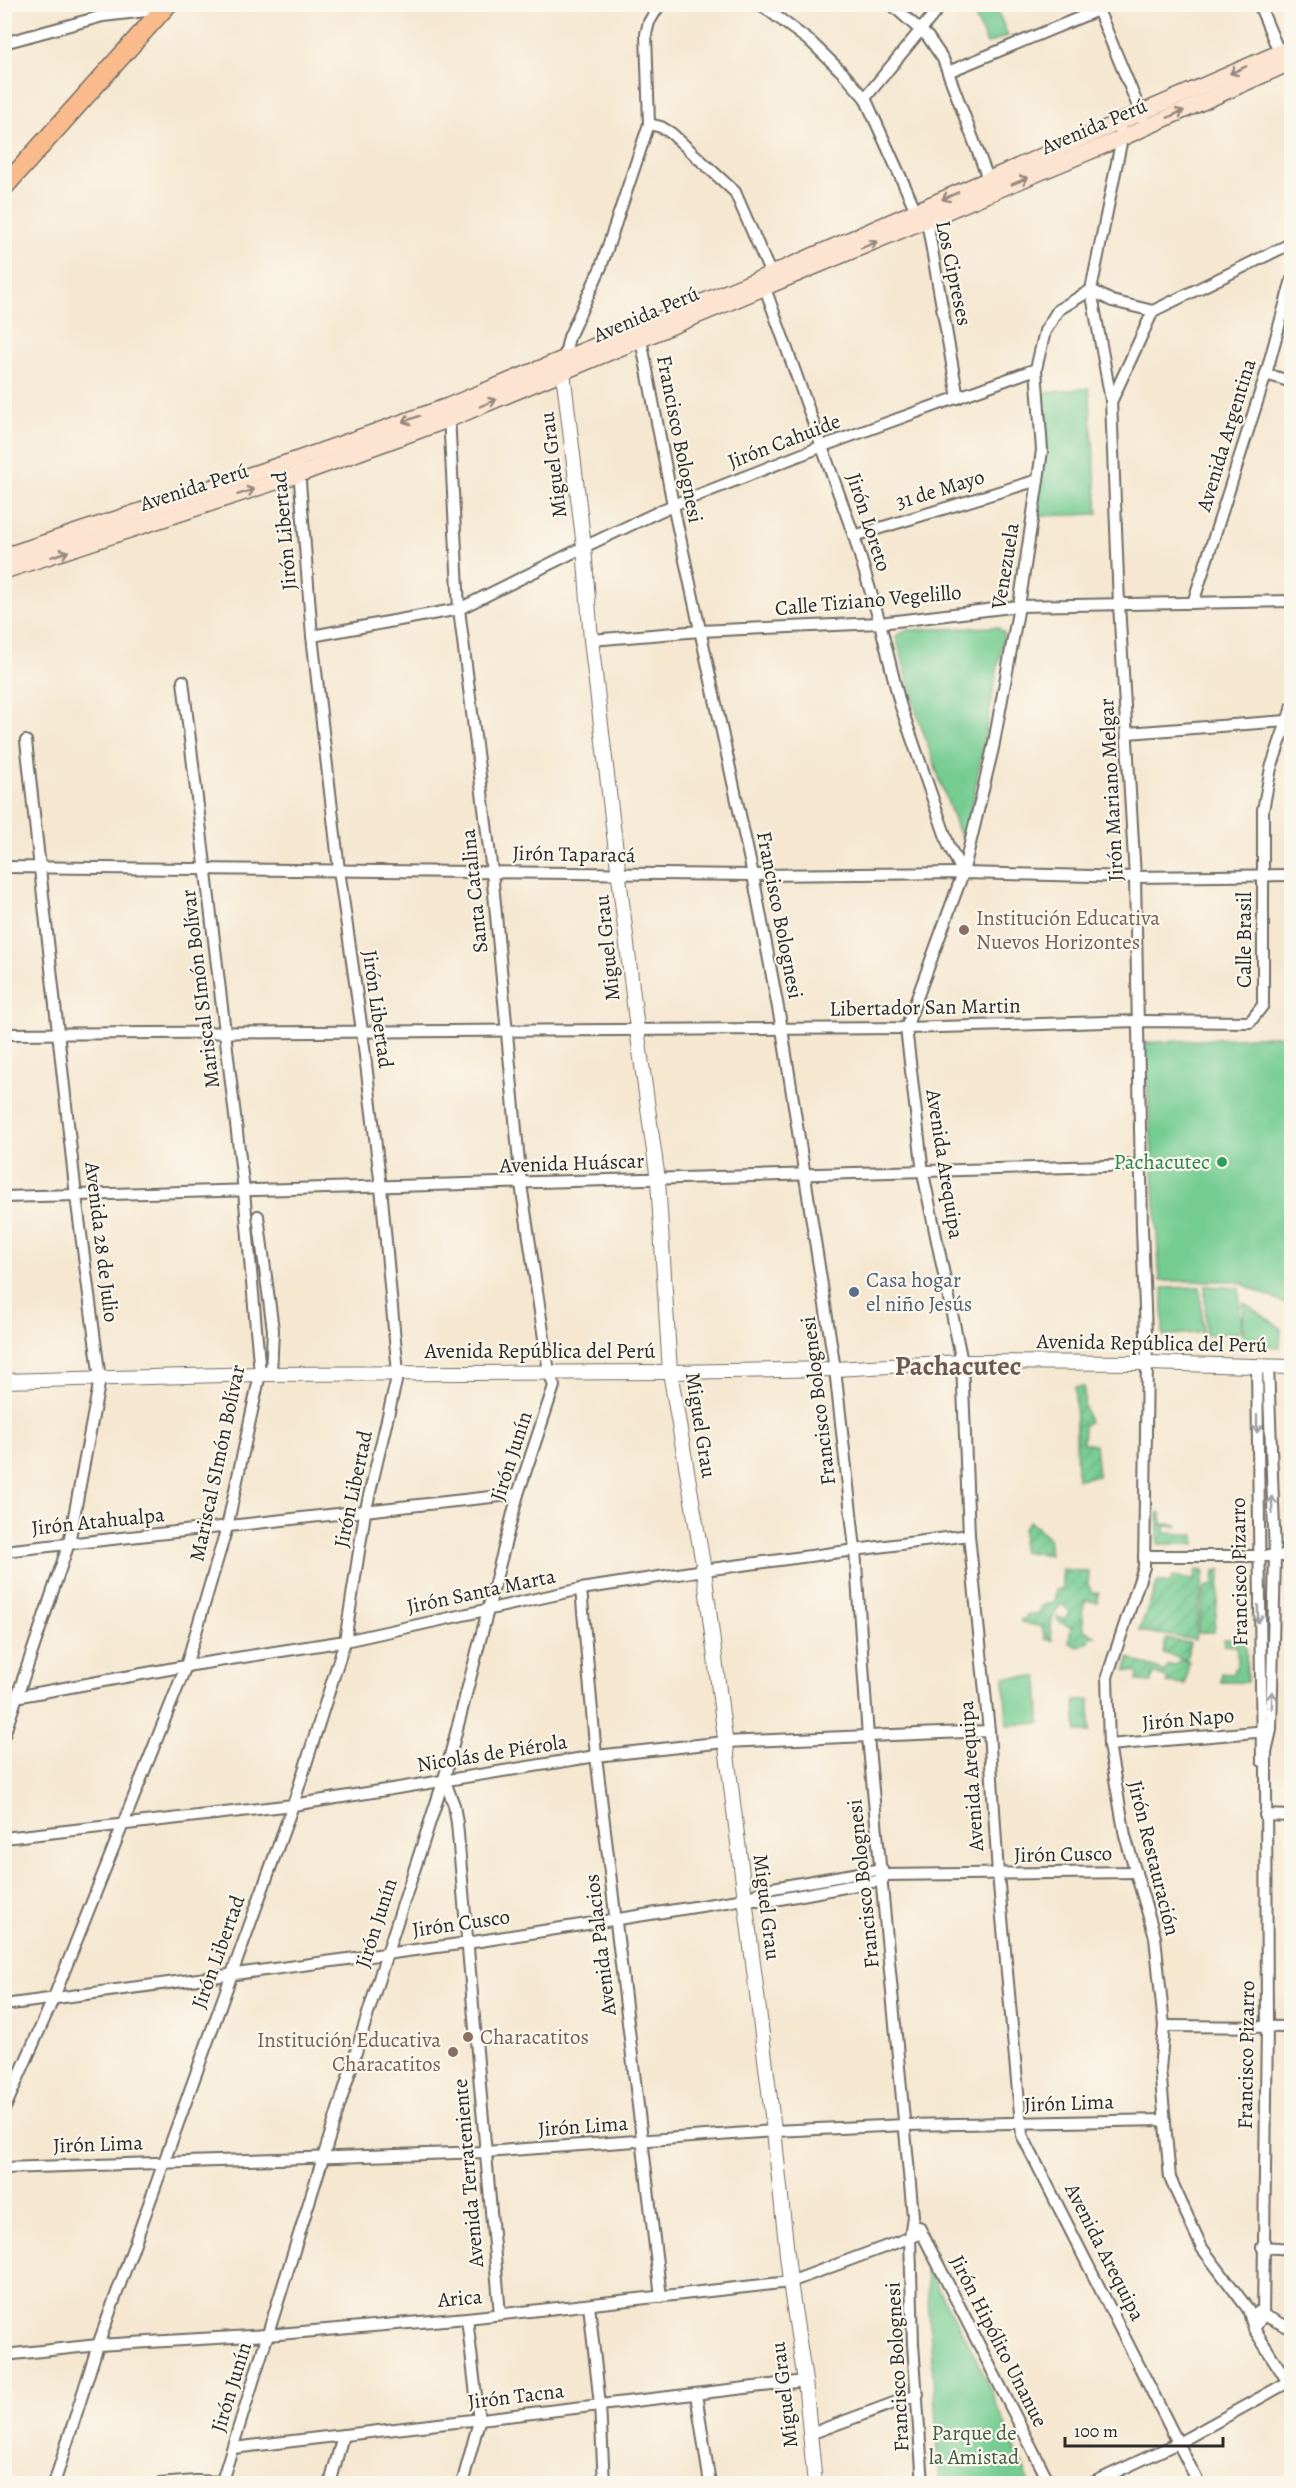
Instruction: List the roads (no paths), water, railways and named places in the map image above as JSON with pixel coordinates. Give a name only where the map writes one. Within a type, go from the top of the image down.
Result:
[{"type":"highway","points":[[4,187],[166,7]]},
{"type":"main road","name":"Avenida Perú","points":[[991,186],[1122,138],[1144,120],[1287,57]]},
{"type":"main road","name":"Avenida Perú","points":[[4,571],[449,413],[639,333],[770,282],[922,216],[991,186],[1119,122],[1144,120]]},
{"type":"main road","name":"Avenida Perú","points":[[4,556],[299,467]]},
{"type":"street","points":[[563,365],[569,337],[600,267],[649,124],[646,34],[649,21],[660,4]]},
{"type":"street","name":"Los Cipreses","points":[[760,4],[812,43],[865,98],[922,216],[958,398]]},
{"type":"street","points":[[891,4],[921,30],[937,48],[991,186]]},
{"type":"street","points":[[865,98],[942,4]]},
{"type":"street","points":[[1259,4],[1287,57]]},
{"type":"street","points":[[4,43],[103,16],[166,7]]},
{"type":"street","points":[[948,72],[1097,7],[1144,120]]},
{"type":"street","points":[[1119,122],[1122,138],[1091,290],[1112,301],[1153,310],[1292,243]]},
{"type":"street","name":"Jirón Loreto","points":[[649,124],[671,133],[735,192],[770,282],[854,536],[880,623],[900,704],[949,846],[963,873]]},
{"type":"street","name":"Avenida Argentina","points":[[1193,603],[1266,374],[1292,279]]},
{"type":"street","name":"Venezuela","points":[[906,1028],[963,873],[993,748],[1019,606],[1042,450],[1036,369],[1045,331],[1058,310],[1091,290]]},
{"type":"street","name":"Jirón Mariano Melgar","points":[[1091,290],[1111,400],[1119,604],[1135,877],[1140,1165],[1147,1363]]},
{"type":"street","points":[[1111,400],[1153,310]]},
{"type":"street","name":"Francisco Bolognesi","points":[[639,333],[673,505],[753,875],[782,1029],[835,1369],[855,1549],[868,1737],[883,1875],[913,2216],[910,2237],[913,2344],[923,2484]]},
{"type":"street","name":"Miguel Grau","points":[[563,365],[584,547],[591,640],[657,1180],[670,1372],[704,1570],[774,2131],[790,2282],[805,2381],[815,2484]]},
{"type":"street","name":"Jirón Cahuide","points":[[312,636],[459,609],[673,505],[823,446],[1036,369]]},
{"type":"street","points":[[1266,374],[1292,382]]},
{"type":"street","name":"Santa Catalina","points":[[449,413],[459,609],[492,872],[521,1184],[549,1372]]},
{"type":"street","name":"Jirón Libertad","points":[[54,2484],[98,2345],[293,1805],[345,1641],[365,1513],[398,1373],[381,1187],[339,870],[312,636],[299,467]]},
{"type":"street","name":"31 de Mayo","points":[[854,536],[1038,480]]},
{"type":"street","name":"Calle Tiziano Vegelillo","points":[[591,640],[700,631],[880,623],[1019,606],[1292,601]]},
{"type":"street","name":"Mariscal SImón Bolívar","points":[[4,2110],[54,1997],[186,1666],[227,1527],[266,1374],[183,681]]},
{"type":"street","name":"Calle Brasil","points":[[1263,1005],[1263,810],[1271,768],[1292,708]]},
{"type":"street","points":[[1128,733],[1287,721]]},
{"type":"street","name":"Avenida 28 de Julio","points":[[4,1735],[19,1697],[69,1543],[100,1379],[76,1196],[27,741]]},
{"type":"street","name":"Jirón Taparacá","points":[[4,867],[753,875],[963,873],[1135,877],[1292,875]]},
{"type":"street","name":"Libertador San Martin","points":[[4,1034],[906,1028],[1137,1021],[1250,1022],[1263,1005]]},
{"type":"street","name":"Avenida Arequipa","points":[[906,1028],[924,1173],[962,1362],[969,1535],[989,1731],[998,1875],[1020,2124],[1023,2135],[1180,2442],[1199,2484]]},
{"type":"street","name":"Avenida Huáscar","points":[[4,1197],[924,1173],[1140,1165]]},
{"type":"street","points":[[258,1216],[273,1330],[266,1374]]},
{"type":"street","name":"Avenida República del Perú","points":[[4,1381],[266,1374],[835,1369],[962,1362],[1147,1363],[1292,1367]]},
{"type":"street","name":"Jirón Restauración","points":[[1147,1363],[1144,1567],[1107,1677],[1109,1745],[1125,1836],[1155,1937],[1164,2026],[1160,2069],[1170,2178],[1202,2248],[1248,2308],[1254,2330],[1290,2381]]},
{"type":"street","name":"Francisco Pizarro","points":[[1263,1366],[1258,1555],[1266,1731]]},
{"type":"street","name":"Francisco Pizarro","points":[[1263,1366],[1275,1556],[1266,1731],[1260,1752],[1266,1779],[1267,2026],[1262,2247],[1263,2315]]},
{"type":"street","name":"Jirón Junín","points":[[220,2483],[444,1779],[518,1494],[554,1386],[549,1372]]},
{"type":"street","name":"Jirón Atahualpa","points":[[4,1551],[365,1513],[518,1494]]},
{"type":"street","name":"Jirón Santa Marta","points":[[4,1700],[186,1666],[345,1641],[580,1589],[855,1549],[969,1535]]},
{"type":"street","points":[[1144,1556],[1292,1556]]},
{"type":"street","name":"Avenida Palacios","points":[[580,1589],[596,1756],[661,2296]]},
{"type":"street","name":"Nicolás de Piérola","points":[[4,1838],[293,1805],[596,1756],[725,1742],[989,1731]]},
{"type":"street","name":"Jirón Napo","points":[[1109,1745],[1266,1731]]},
{"type":"street","name":"Avenida Terrateniente","points":[[444,1779],[456,1814],[500,2314]]},
{"type":"street","points":[[1265,1815],[1292,1816]]},
{"type":"street","name":"Jirón Cusco","points":[[4,2005],[467,1943],[745,1899],[767,1889],[883,1875],[1136,1872]]},
{"type":"street","points":[[1164,2026],[1292,2027]]},
{"type":"street","name":"Jirón Lima","points":[[4,2168],[485,2152],[774,2131],[905,2125],[1165,2120]]},
{"type":"street","name":"Jirón Hipólito Unanue","points":[[913,2216],[1050,2484]]},
{"type":"street","name":"Arica","points":[[4,2355],[98,2345],[267,2335],[467,2318],[790,2282],[922,2233]]},
{"type":"street","points":[[1262,2247],[1292,2249]]},
{"type":"street","points":[[590,2305],[600,2405],[604,2484]]},
{"type":"street","name":"Jirón Restauración","points":[[1248,2308],[1292,2329]]},
{"type":"street","points":[[1254,2330],[1263,2315]]},
{"type":"street","points":[[462,2484],[479,2421],[467,2318]]},
{"type":"street","name":"Jirón Tacna","points":[[233,2448],[479,2421],[805,2381]]},
{"type":"street","points":[[1090,2484],[1180,2442],[1290,2381]]},
{"type":"street","points":[[696,2394],[710,2484]]},
{"type":"street","points":[[810,2434],[918,2394]]},
{"type":"street","points":[[330,2484],[343,2435]]},
{"type":"street","points":[[160,2484],[196,2481],[220,2483]]},
{"type":"place","name":"Institución Educativa Nuevos Horizontes","points":[[964,930]]},
{"type":"place","name":"Pachacutec","points":[[1222,1162]]},
{"type":"place","name":"Casa hogar el niño Jesús","points":[[854,1292]]},
{"type":"place","name":"Characatitos","points":[[468,2037]]},
{"type":"place","name":"Institución Educativa Characatitos","points":[[453,2052]]},
{"type":"district","name":"Pachacutec","points":[[958,1366]]},
{"type":"park label","name":"Parque de la Amistad","points":[[974,2445]]}]
